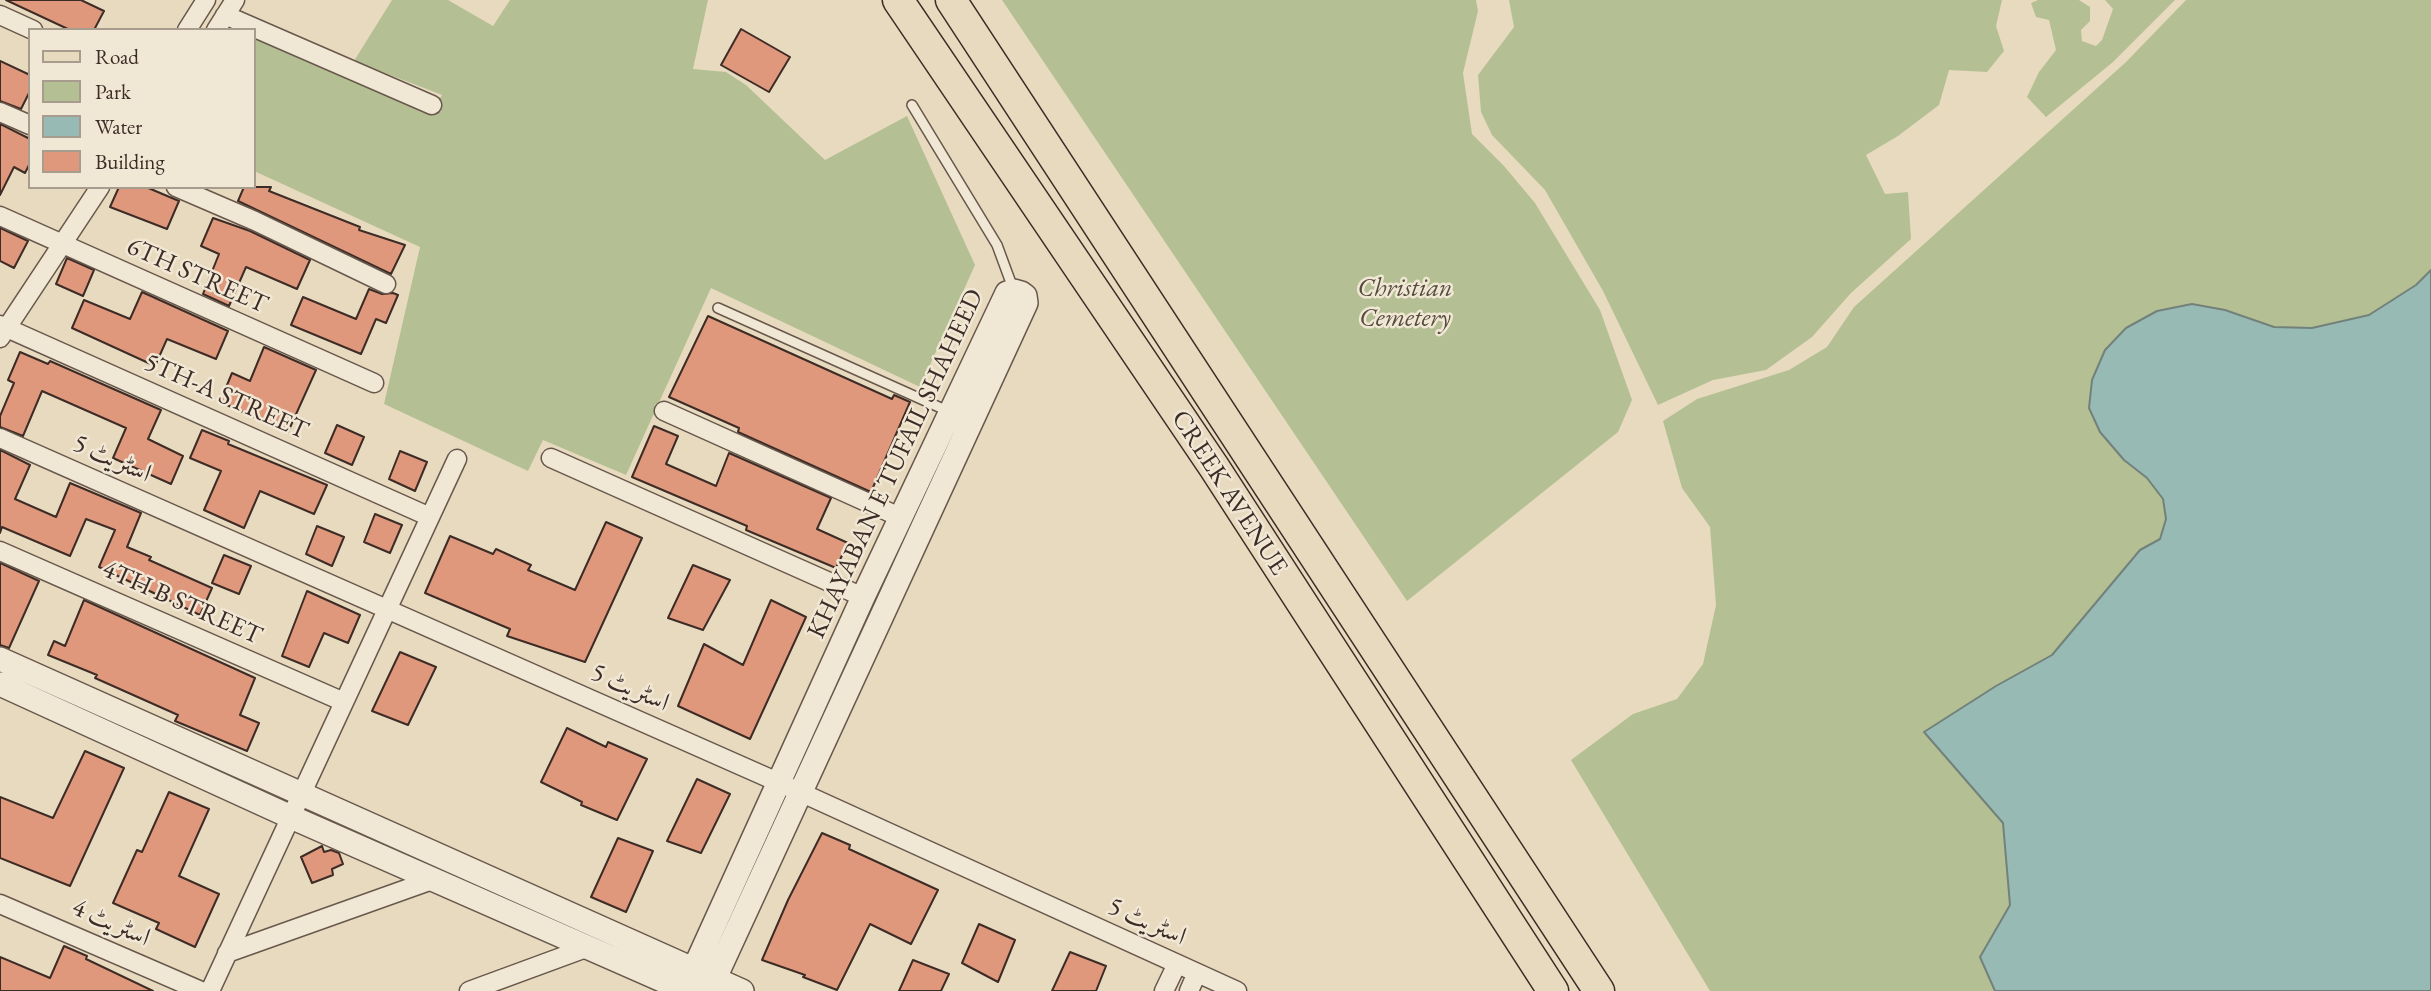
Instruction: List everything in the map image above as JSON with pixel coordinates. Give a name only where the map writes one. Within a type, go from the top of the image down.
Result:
[{"type":"main road","name":"CREEK AVENUE","points":[[898,0],[1214,467],[1553,991]]},
{"type":"main road","name":"CREEK AVENUE","points":[[951,0],[1600,991]]},
{"type":"street","points":[[188,28],[206,0]]},
{"type":"street","points":[[0,15],[29,28]]},
{"type":"street","points":[[226,15],[256,28]]},
{"type":"street","points":[[256,28],[432,105]]},
{"type":"street","points":[[0,112],[28,124]]},
{"type":"street","points":[[2,330],[63,245],[99,189]]},
{"type":"street","points":[[181,189],[255,221],[386,284]]},
{"type":"street","name":"6TH STREET","points":[[0,216],[374,383]]},
{"type":"street","name":"KHAYABAN E TUFAIL SHAHEED","points":[[695,985],[1026,303],[1025,296],[1014,291],[1007,293],[950,412],[863,597],[790,788]]},
{"type":"street","name":"5TH-A STREET","points":[[2,330],[430,517]]},
{"type":"street","points":[[664,411],[902,518]]},
{"type":"street","name":"اسٹریٹ 5","points":[[0,438],[790,788],[1237,991]]},
{"type":"street","points":[[551,458],[863,597]]},
{"type":"street","points":[[210,991],[457,459]]},
{"type":"street","name":"4TH B STREET","points":[[0,551],[344,702]]},
{"type":"street","points":[[0,659],[592,922],[695,985]]},
{"type":"street","points":[[0,684],[586,948],[695,985],[742,991]]},
{"type":"street","points":[[227,953],[432,880]]},
{"type":"street","name":"اسٹریٹ 4","points":[[0,904],[201,991]]},
{"type":"street","points":[[469,991],[586,948]]},
{"type":"street","points":[[1164,991],[1177,964]]},
{"type":"street","points":[[1189,991],[1197,973]]},
{"type":"lane","points":[[912,106],[997,245],[1014,291]]},
{"type":"lane","points":[[718,308],[950,412]]},
{"type":"green space","points":[[392,0],[448,0],[493,26],[510,0],[708,0],[693,69],[726,72],[746,85],[825,160],[907,116],[975,265],[920,387],[711,288],[626,475],[543,440],[528,471],[384,404],[420,247],[256,172],[256,36],[433,110],[442,95],[354,61]]},
{"type":"green space","name":"Christian Cemetery","points":[[1002,0],[1476,0],[1478,11],[1463,73],[1472,134],[1535,203],[1600,310],[1632,400],[1618,432],[1407,601]]},
{"type":"green space","points":[[1509,0],[2002,0],[1996,26],[2004,51],[1987,72],[1949,70],[1939,105],[1898,136],[1866,155],[1885,194],[1908,192],[1911,239],[1851,293],[1812,337],[1766,370],[1713,380],[1658,405],[1603,291],[1545,190],[1492,135],[1481,112],[1478,75],[1514,27]]},
{"type":"green space","points":[[2038,0],[2079,0],[2090,7],[2090,21],[2081,30],[2082,41],[2096,46],[2102,40],[2113,9],[2105,0],[2175,0],[2113,62],[2046,117],[2027,97],[2039,72],[2056,50],[2049,20],[2036,17],[2031,3]]},
{"type":"green space","points":[[2186,0],[2431,0],[2431,270],[2416,285],[2369,315],[2312,328],[2274,327],[2225,310],[2089,408],[2100,432],[2124,460],[2147,478],[2163,500],[2166,519],[2160,539],[2140,550],[2052,655],[1996,686],[1925,732],[2003,823],[2010,905],[1980,957],[1995,991],[1710,991],[1571,760],[1633,714],[1677,699],[1703,664],[1716,605],[1710,527],[1682,488],[1663,421],[1697,399],[1789,370],[1827,347],[1854,307],[2126,62]]},
{"type":"water","points":[[2431,270],[2431,991],[1995,991],[1980,957],[2010,905],[2003,823],[1924,732],[1996,686],[2052,655],[2140,550],[2160,539],[2166,519],[2163,499],[2147,478],[2124,460],[2100,432],[2089,408],[2092,380],[2105,350],[2126,328],[2157,311],[2192,304],[2225,310],[2274,327],[2312,328],[2369,315],[2416,285]]},
{"type":"building","points":[[6,0],[81,0],[104,11],[95,28],[66,28]]},
{"type":"building","points":[[741,29],[790,57],[769,92],[721,65]]},
{"type":"building","points":[[0,61],[28,74],[28,95],[21,109],[0,101]]},
{"type":"building","points":[[0,124],[28,138],[28,167],[25,173],[14,167],[0,195]]},
{"type":"building","points":[[271,187],[269,191],[360,227],[359,230],[405,245],[391,274],[238,201],[243,189]]},
{"type":"building","points":[[118,189],[151,189],[179,201],[167,229],[110,207]]},
{"type":"building","points":[[213,218],[250,231],[310,260],[297,289],[246,267],[229,306],[203,294],[219,254],[201,246]]},
{"type":"building","points":[[0,228],[28,241],[14,268],[0,261]]},
{"type":"building","points":[[67,258],[94,270],[83,296],[56,284]]},
{"type":"building","points":[[369,289],[382,294],[398,295],[386,323],[376,319],[361,354],[291,325],[303,297],[356,319]]},
{"type":"building","points":[[142,292],[228,331],[216,359],[167,339],[155,366],[72,328],[84,300],[130,319]]},
{"type":"building","points":[[708,316],[892,399],[894,395],[910,402],[871,492],[738,432],[739,428],[669,397]]},
{"type":"building","points":[[264,347],[316,370],[288,432],[220,402],[232,373],[250,381]]},
{"type":"building","points":[[20,352],[48,364],[50,361],[161,410],[148,439],[183,456],[171,484],[113,458],[126,428],[42,391],[23,436],[0,427],[0,416],[14,383],[8,380]]},
{"type":"building","points":[[337,425],[364,437],[352,465],[325,453]]},
{"type":"building","points":[[654,426],[678,436],[666,464],[716,486],[729,453],[831,498],[817,529],[848,543],[836,568],[632,477]]},
{"type":"building","points":[[202,430],[229,441],[228,444],[327,485],[314,514],[260,491],[244,528],[204,510],[221,471],[190,458]]},
{"type":"building","points":[[0,450],[30,465],[15,499],[56,517],[70,483],[141,513],[127,547],[151,557],[149,560],[212,588],[200,615],[99,567],[115,530],[86,519],[70,556],[2,527],[0,533]]},
{"type":"building","points":[[400,451],[427,462],[415,491],[389,479]]},
{"type":"building","points":[[375,514],[402,525],[390,553],[364,542]]},
{"type":"building","points":[[606,522],[642,538],[585,662],[507,636],[510,629],[425,593],[450,536],[493,554],[496,549],[531,565],[528,570],[575,590]]},
{"type":"building","points":[[317,526],[344,537],[332,566],[306,554]]},
{"type":"building","points":[[224,555],[251,566],[239,594],[212,583]]},
{"type":"building","points":[[0,563],[39,581],[9,648],[0,645]]},
{"type":"building","points":[[693,565],[730,580],[703,630],[668,618]]},
{"type":"building","points":[[307,591],[360,615],[348,643],[324,633],[309,667],[282,656]]},
{"type":"building","points":[[84,600],[255,678],[240,715],[259,723],[247,751],[175,721],[178,715],[95,678],[97,675],[48,655],[54,641],[65,646]]},
{"type":"building","points":[[771,600],[806,617],[750,739],[678,706],[704,644],[743,665]]},
{"type":"building","points":[[400,652],[436,667],[408,725],[372,711]]},
{"type":"building","points":[[567,728],[606,747],[608,742],[647,759],[617,820],[581,805],[582,802],[541,782]]},
{"type":"building","points":[[85,751],[124,768],[70,886],[0,858],[0,797],[53,818]]},
{"type":"building","points":[[697,779],[730,794],[701,853],[667,841]]},
{"type":"building","points":[[169,792],[209,809],[179,876],[219,894],[195,947],[156,929],[159,923],[113,903],[137,850],[142,852]]},
{"type":"building","points":[[822,833],[850,845],[849,849],[938,890],[911,944],[870,924],[837,990],[762,960],[788,900]]},
{"type":"building","points":[[618,838],[653,851],[626,912],[591,897]]},
{"type":"building","points":[[322,846],[324,852],[331,850],[339,853],[343,864],[332,869],[333,875],[312,883],[301,857]]},
{"type":"building","points":[[979,924],[1015,940],[998,982],[962,963]]},
{"type":"building","points":[[64,946],[153,991],[0,991],[0,957],[50,978]]},
{"type":"building","points":[[1070,952],[1106,966],[1096,991],[1052,991]]},
{"type":"building","points":[[913,960],[949,974],[941,991],[899,991]]}]
